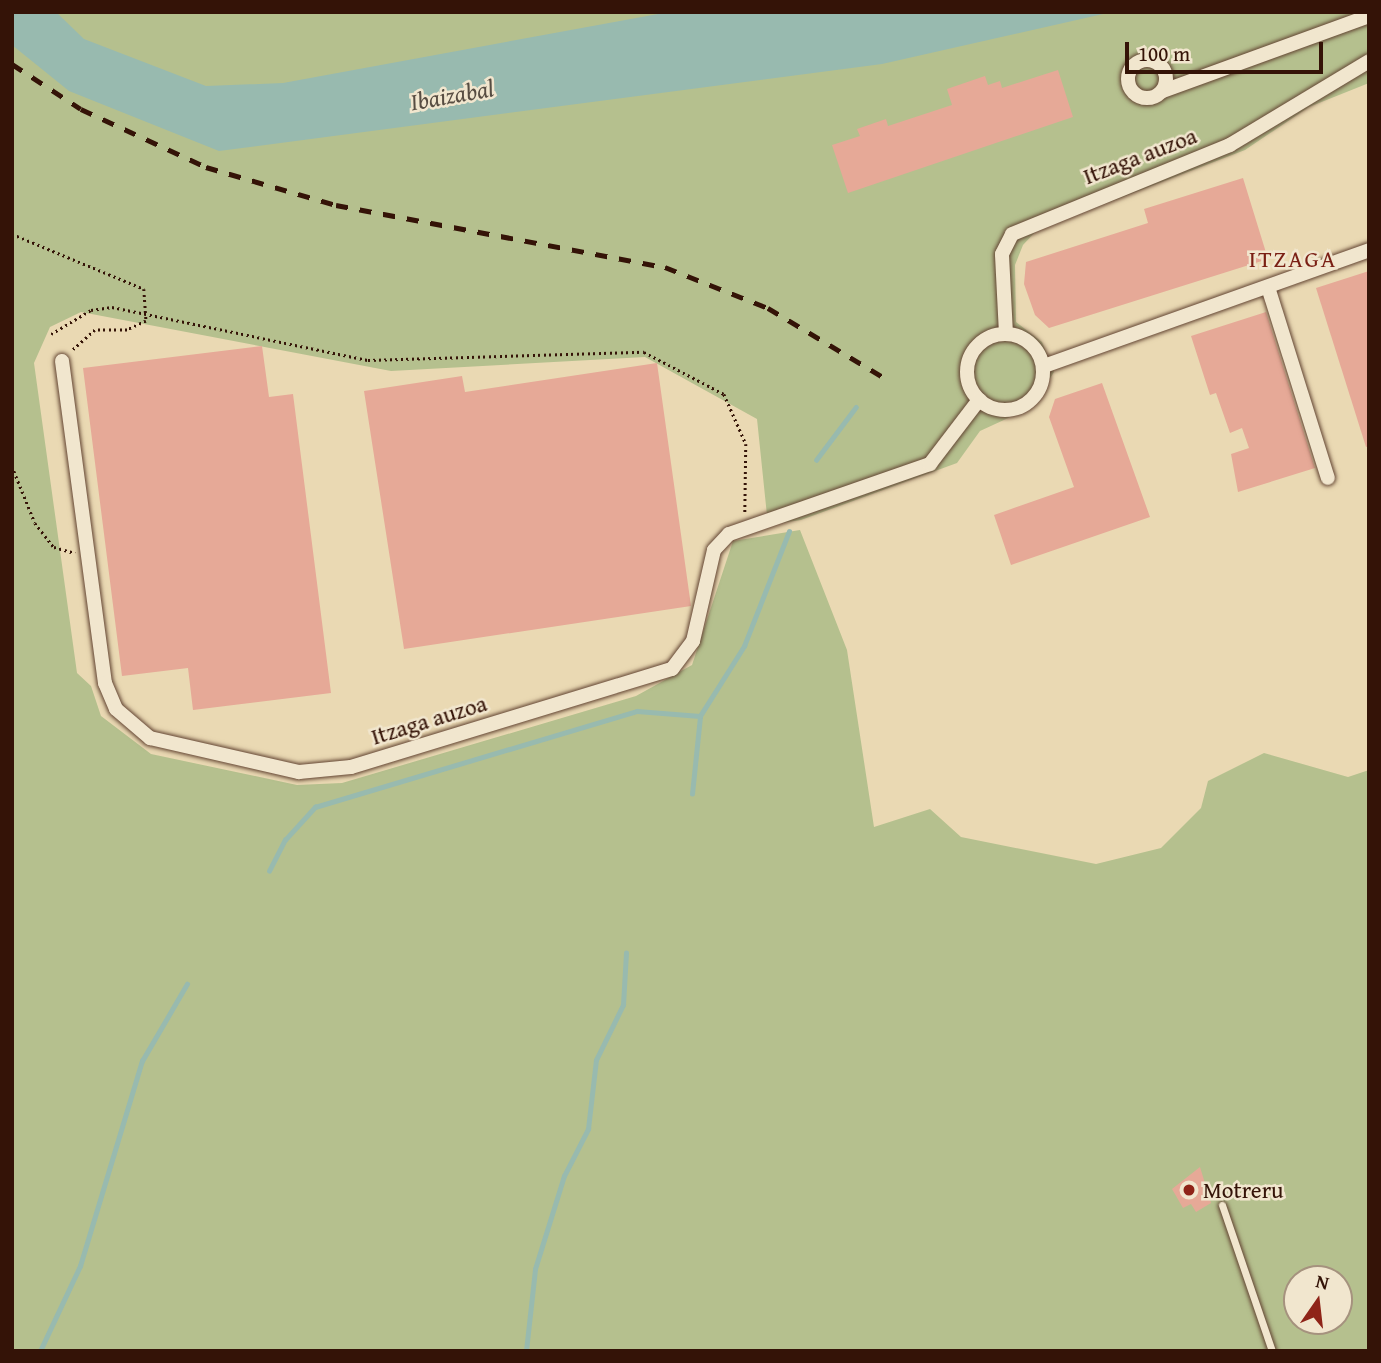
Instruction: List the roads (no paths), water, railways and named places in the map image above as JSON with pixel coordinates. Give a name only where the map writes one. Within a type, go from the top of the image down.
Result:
[{"type":"street","points":[[1163,91],[1369,16]]},
{"type":"street","name":"Itzaga auzoa","points":[[1006,334],[1002,254],[1012,234],[1230,145],[1369,61]]},
{"type":"street","points":[[1044,366],[1369,250]]},
{"type":"street","points":[[1268,287],[1328,478]]},
{"type":"street","points":[[1006,334],[1035,347],[1044,366],[1040,390],[1023,406],[1000,410],[979,400],[967,377],[973,352],[1006,334]]},
{"type":"street","name":"Itzaga auzoa","points":[[62,361],[85,555],[104,683],[133,726],[150,738],[211,754],[325,773],[671,669],[693,641],[714,550],[744,527],[930,464],[979,400]]},
{"type":"lane","points":[[1222,1205],[1272,1351]]},
{"type":"water","name":"Ibaizabal","points":[[12,12],[56,12],[84,39],[206,86],[283,83],[669,12],[1112,12],[882,64],[219,151],[69,91],[12,45]]},
{"type":"waterway","points":[[816,460],[856,407]]},
{"type":"waterway","points":[[692,794],[700,716],[744,646],[789,531]]},
{"type":"waterway","points":[[269,871],[285,840],[315,807],[637,711],[700,716]]},
{"type":"waterway","points":[[526,1351],[535,1269],[564,1176],[588,1129],[596,1060],[623,1005],[626,953]]},
{"type":"waterway","points":[[40,1351],[80,1266],[142,1061],[187,984]]},
{"type":"railway","points":[[12,64],[81,109],[206,167],[336,205],[665,267],[768,308],[883,377]]},
{"type":"place","name":"Motreru","points":[[1189,1190]]},
{"type":"district","name":"ITZAGA","points":[[1293,259]]}]
